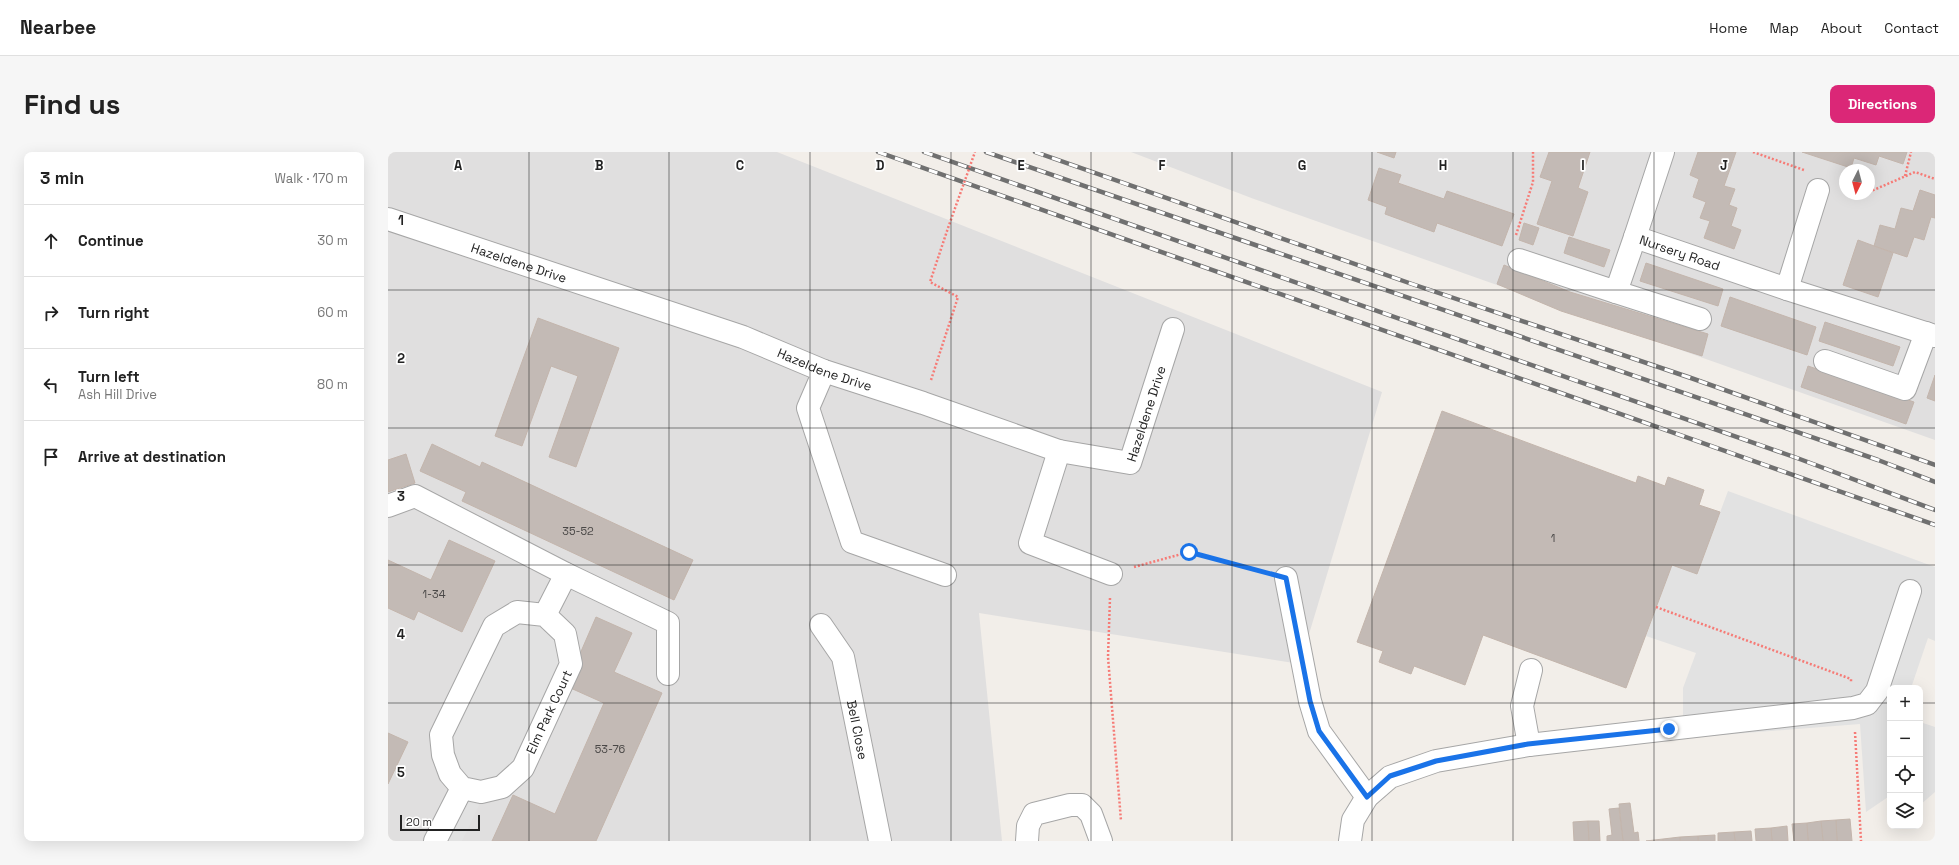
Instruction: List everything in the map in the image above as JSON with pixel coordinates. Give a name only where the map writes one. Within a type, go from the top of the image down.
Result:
[{"type":"street","name":"Nursery Road","points":[[1662,152],[1635,237],[1787,289],[1930,335]]},
{"type":"street","points":[[1787,289],[1814,181]]},
{"type":"street","name":"Hazeldene Drive","points":[[388,219],[743,337],[824,371],[923,403],[1059,451],[1130,463],[1173,329]]},
{"type":"street","points":[[1616,292],[1635,237]]},
{"type":"street","points":[[1519,260],[1700,319]]},
{"type":"street","points":[[1825,361],[1905,389],[1930,335]]},
{"type":"street","points":[[824,371],[808,408],[852,542],[945,575]]},
{"type":"street","points":[[1059,451],[1030,543],[1111,574]]},
{"type":"street","points":[[388,506],[415,496],[566,574],[668,623],[668,674]]},
{"type":"street","points":[[435,841],[462,788],[450,774],[443,755],[441,734],[485,642],[494,626],[517,612],[545,615],[566,574]]},
{"type":"street","points":[[1286,578],[1310,701],[1319,731],[1367,797]]},
{"type":"street","points":[[1350,841],[1353,820],[1367,797],[1390,776],[1436,761],[1528,744],[1853,708],[1867,704],[1877,691],[1910,591]]},
{"type":"street","name":"Elm Park Court","points":[[462,788],[481,792],[502,788],[524,768],[571,664],[565,634],[545,615]]},
{"type":"street","name":"Bell Close","points":[[821,625],[843,657],[880,841]]},
{"type":"street","points":[[1528,744],[1522,706],[1531,670]]},
{"type":"street","points":[[1027,841],[1028,826],[1034,814],[1070,805],[1082,805],[1091,814],[1101,841]]},
{"type":"path","points":[[923,403],[958,297],[930,282],[975,152]]},
{"type":"path","points":[[1519,260],[1510,254],[1533,182],[1533,152]]},
{"type":"path","points":[[1753,152],[1814,181]]},
{"type":"path","points":[[1904,176],[1911,152]]},
{"type":"path","points":[[1875,189],[1915,172],[1935,179]]},
{"type":"path","points":[[1122,826],[1108,657],[1111,574],[1189,552],[1286,578]]},
{"type":"shaded area","points":[[388,152],[777,152],[1382,392],[1300,664],[979,613],[1002,841],[388,841]]},
{"type":"shaded area","points":[[1131,152],[1935,152],[1935,440],[1254,199]]},
{"type":"shaded area","points":[[1728,491],[1935,567],[1935,641],[1928,638],[1912,685],[1887,685],[1887,798],[1866,812],[1860,724],[1683,738],[1683,688],[1696,653],[1646,636],[1672,565],[1697,574]]},
{"type":"shaded area","points":[[545,615],[571,664],[523,768],[481,801],[462,841],[435,841],[462,788],[443,755],[494,626]]},
{"type":"shaded area","points":[[1923,723],[1935,727],[1935,792],[1923,802]]},
{"type":"building","points":[[1377,152],[1396,152],[1394,158]]},
{"type":"building","points":[[1549,152],[1590,152],[1578,188],[1588,192],[1573,236],[1537,224],[1552,181],[1540,177]]},
{"type":"building","points":[[1698,152],[1736,152],[1724,186],[1735,189],[1729,205],[1737,208],[1731,226],[1741,230],[1734,249],[1704,238],[1710,221],[1700,218],[1706,202],[1693,197],[1699,179],[1690,175]]},
{"type":"building","points":[[1802,152],[1907,152],[1903,164],[1879,156],[1876,165],[1854,158],[1852,164],[1839,164]]},
{"type":"building","points":[[1379,168],[1401,175],[1398,183],[1444,199],[1447,191],[1514,214],[1502,246],[1437,223],[1434,232],[1385,214],[1387,207],[1368,200]]},
{"type":"building","points":[[1920,190],[1935,195],[1935,218],[1931,217],[1924,240],[1914,237],[1907,257],[1874,246],[1880,225],[1895,229],[1901,208],[1913,211]]},
{"type":"building","points":[[1524,223],[1539,228],[1533,245],[1519,240]]},
{"type":"building","points":[[1569,237],[1610,250],[1604,267],[1564,253]]},
{"type":"building","points":[[1858,240],[1893,253],[1878,297],[1843,285]]},
{"type":"building","points":[[1646,263],[1723,289],[1718,306],[1640,281]]},
{"type":"building","points":[[1504,265],[1570,292],[1708,334],[1702,356],[1561,311],[1497,284]]},
{"type":"building","points":[[1730,297],[1816,327],[1807,355],[1721,326]]},
{"type":"building","points":[[538,318],[619,348],[576,467],[549,457],[578,376],[551,366],[522,446],[495,436]]},
{"type":"building","points":[[1825,322],[1900,347],[1893,366],[1819,341]]},
{"type":"building","points":[[1808,366],[1914,402],[1906,424],[1801,387]]},
{"type":"building","points":[[1935,375],[1935,401],[1927,398]]},
{"type":"building","points":[[1442,411],[1636,483],[1638,476],[1665,486],[1668,477],[1704,490],[1699,505],[1720,512],[1697,574],[1672,565],[1626,688],[1483,635],[1465,685],[1414,666],[1411,674],[1379,662],[1383,651],[1357,642]]},
{"type":"building","points":[[432,444],[480,467],[482,462],[693,560],[674,600],[462,501],[466,492],[420,471]]},
{"type":"building","points":[[406,454],[415,483],[388,492],[388,460]]},
{"type":"building","points":[[449,540],[495,561],[462,632],[418,611],[414,620],[388,608],[388,560],[431,580]]},
{"type":"building","points":[[596,617],[632,633],[614,672],[662,693],[596,841],[492,841],[513,795],[555,814],[604,703],[566,686]]},
{"type":"building","points":[[388,733],[408,742],[388,784]]},
{"type":"building","points":[[1630,803],[1634,833],[1638,832],[1639,841],[1623,841],[1619,804]]},
{"type":"building","points":[[1619,808],[1623,841],[1607,841],[1607,836],[1612,835],[1609,809]]},
{"type":"building","points":[[1850,819],[1852,841],[1837,841],[1836,820]]},
{"type":"building","points":[[1836,820],[1837,841],[1823,841],[1821,821]]},
{"type":"building","points":[[1588,821],[1589,841],[1574,841],[1573,822]]},
{"type":"building","points":[[1588,821],[1599,821],[1600,841],[1589,841]]},
{"type":"building","points":[[1821,821],[1823,841],[1808,841],[1807,823]]},
{"type":"building","points":[[1807,823],[1808,841],[1794,841],[1792,824]]},
{"type":"building","points":[[1787,826],[1788,841],[1772,841],[1771,828]]},
{"type":"building","points":[[1771,828],[1772,841],[1756,841],[1755,829]]},
{"type":"building","points":[[1751,831],[1752,841],[1735,841],[1734,832]]},
{"type":"building","points":[[1734,832],[1735,841],[1718,841],[1718,833]]},
{"type":"building","points":[[1715,835],[1715,841],[1698,841],[1698,836]]},
{"type":"building","points":[[1698,836],[1698,841],[1680,841],[1680,837]]},
{"type":"building","points":[[1680,837],[1680,841],[1663,841],[1663,839]]},
{"type":"building","points":[[1663,839],[1663,841],[1646,841]]},
{"type":"railway","points":[[878,152],[1935,525]]},
{"type":"railway","points":[[924,152],[1797,458],[1935,510]]},
{"type":"railway","points":[[986,152],[1878,460],[1935,482]]},
{"type":"railway","points":[[1035,152],[1412,284],[1691,378],[1935,465]]},
{"type":"route","points":[[1189,552],[1286,578],[1310,701],[1319,731],[1367,797],[1390,776],[1436,761],[1528,744],[1669,729]]}]
